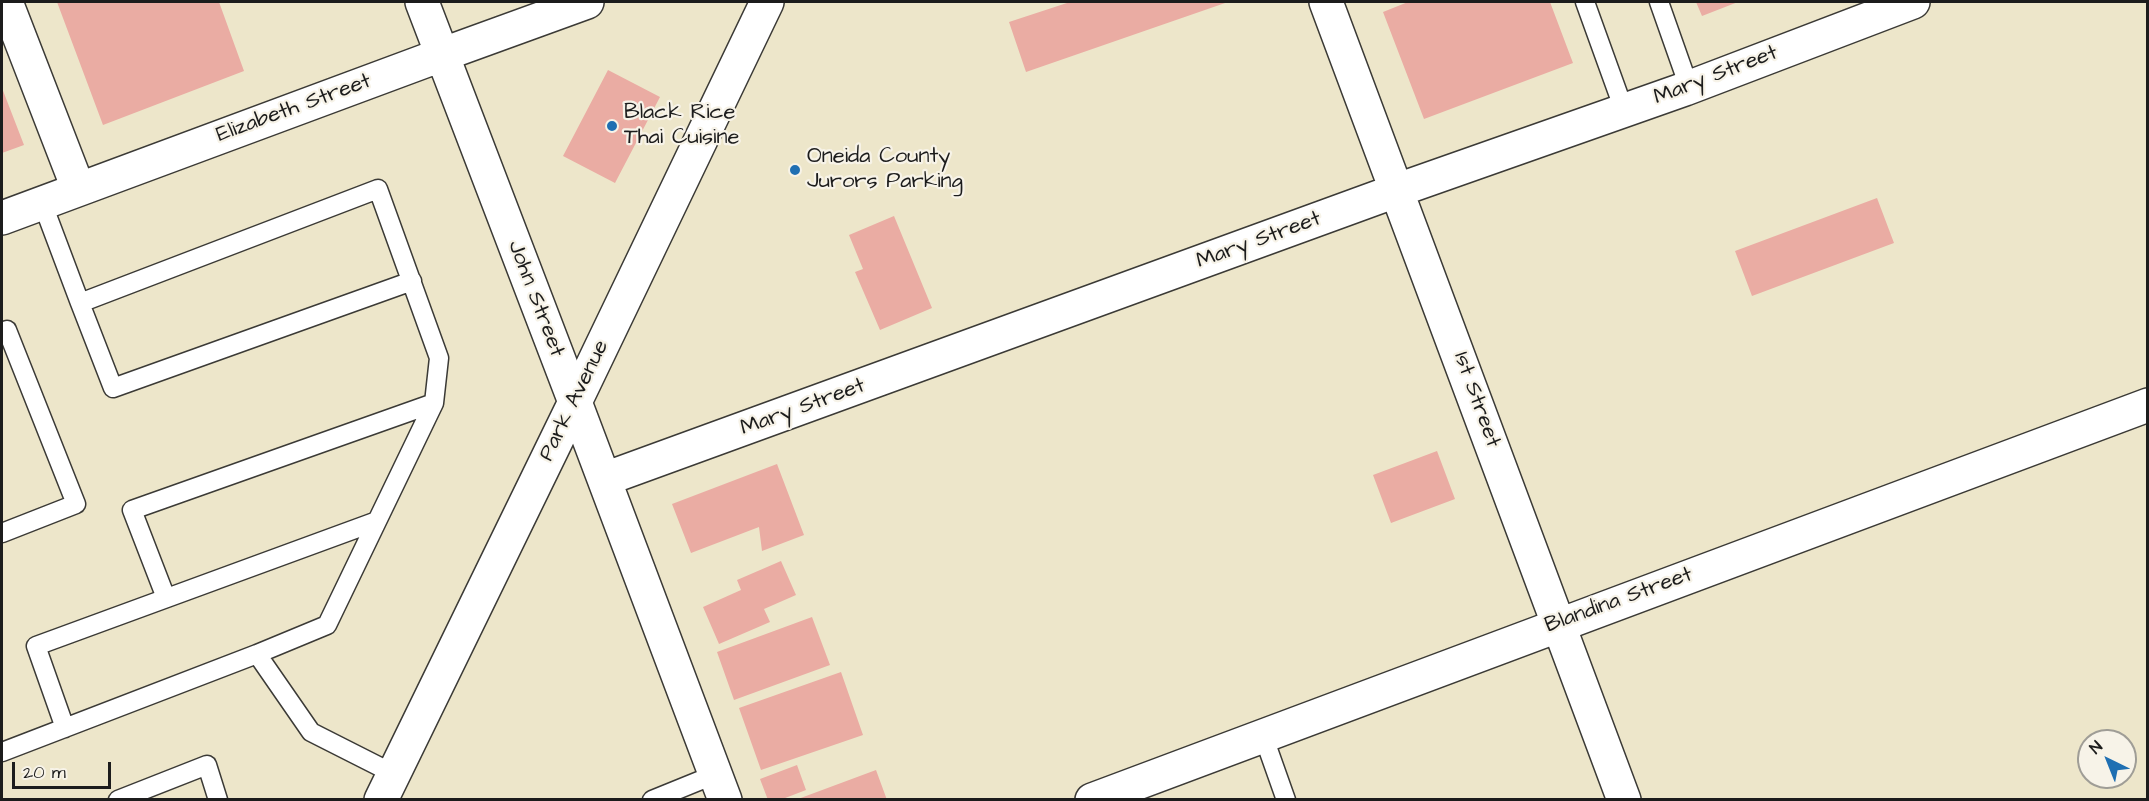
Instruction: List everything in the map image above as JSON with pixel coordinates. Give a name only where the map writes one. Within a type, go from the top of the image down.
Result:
[{"type":"street","points":[[6,2],[78,188]]},
{"type":"street","name":"John Street","points":[[422,2],[605,479],[722,793]]},
{"type":"street","name":"Elizabeth Street","points":[[2,218],[78,188],[587,2]]},
{"type":"street","name":"Park Avenue","points":[[388,787],[766,2]]},
{"type":"street","name":"1st Street","points":[[1326,2],[1624,800]]},
{"type":"street","name":"Mary Street","points":[[605,479],[1398,190],[1689,87],[1913,2]]},
{"type":"street","name":"Blandina Street","points":[[1092,800],[2148,405]]},
{"type":"lane","points":[[1585,2],[1624,110]]},
{"type":"lane","points":[[1659,2],[1689,87]]},
{"type":"lane","points":[[2,752],[327,625],[434,403],[439,358],[378,189],[80,303]]},
{"type":"lane","points":[[42,202],[113,388],[412,281]]},
{"type":"lane","points":[[2,332],[7,330],[76,504],[2,533]]},
{"type":"lane","points":[[166,598],[132,510],[434,403]]},
{"type":"lane","points":[[65,728],[36,646],[377,521]]},
{"type":"lane","points":[[257,654],[311,732],[388,787]]},
{"type":"lane","points":[[1263,735],[1286,800]]},
{"type":"lane","points":[[118,800],[207,765],[218,800]]},
{"type":"lane","points":[[652,800],[722,793]]},
{"type":"building","points":[[57,2],[219,2],[244,71],[103,125]]},
{"type":"building","points":[[1070,2],[1228,2],[1026,72],[1009,22]]},
{"type":"building","points":[[1408,2],[1550,2],[1573,63],[1424,119],[1383,12]]},
{"type":"building","points":[[1696,2],[1738,2],[1702,16]]},
{"type":"building","name":"Black Rice Thai Cuisine","points":[[608,70],[660,97],[615,183],[563,156]]},
{"type":"building","points":[[2,88],[24,145],[2,153]]},
{"type":"building","points":[[1877,198],[1894,243],[1752,296],[1735,251]]},
{"type":"building","points":[[894,216],[932,308],[880,330],[855,272],[863,269],[849,235]]},
{"type":"building","points":[[1437,451],[1455,499],[1391,523],[1373,475]]},
{"type":"building","points":[[777,464],[804,535],[762,551],[759,527],[691,553],[672,504]]},
{"type":"building","points":[[781,561],[796,595],[764,609],[770,622],[719,644],[703,607],[741,590],[737,580]]},
{"type":"building","points":[[812,617],[830,665],[734,700],[717,652]]},
{"type":"building","points":[[841,672],[863,735],[761,770],[739,708]]},
{"type":"building","points":[[797,765],[806,790],[780,800],[768,800],[760,779]]},
{"type":"building","points":[[876,770],[887,800],[798,800],[798,799]]},
{"type":"place","name":"Black Rice Thai Cuisine","points":[[612,126]]},
{"type":"place","name":"Oneida County Jurors Parking","points":[[795,170]]}]
